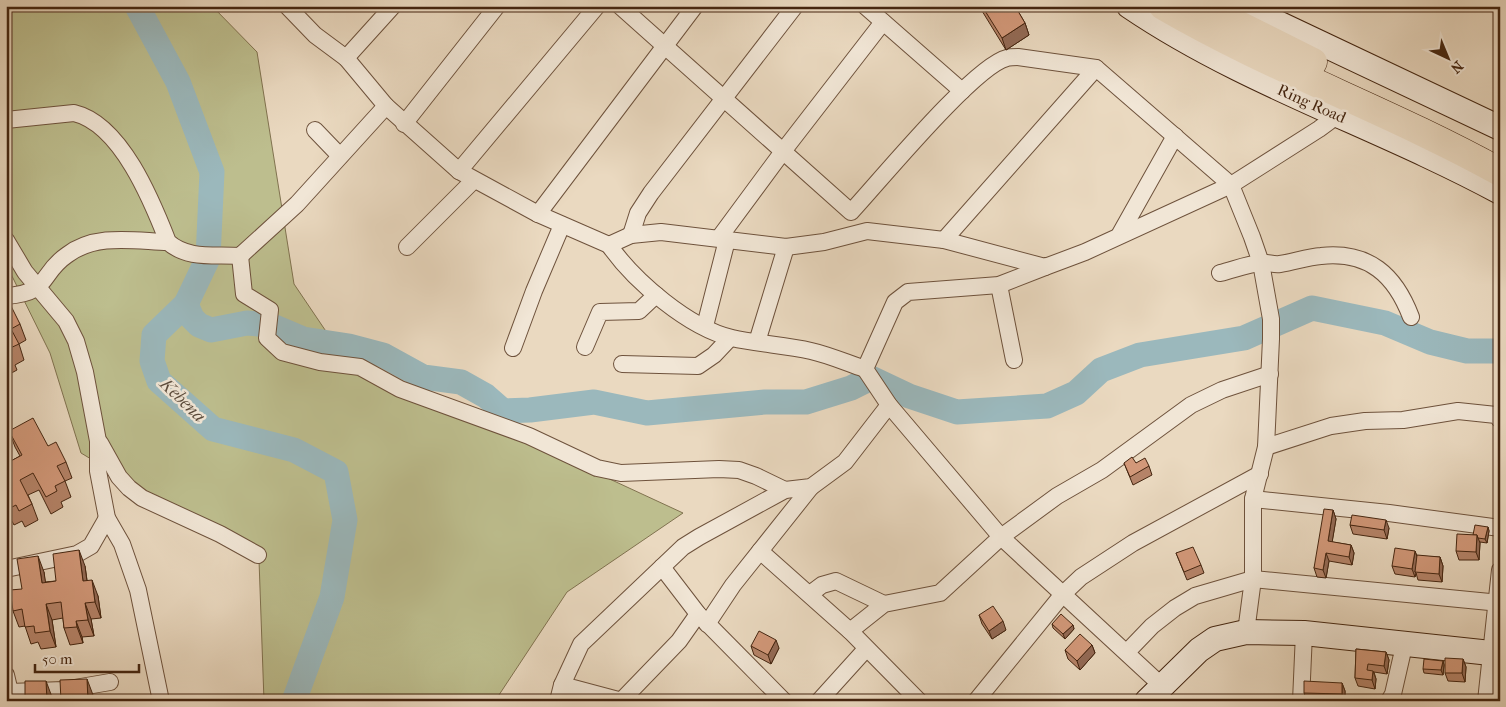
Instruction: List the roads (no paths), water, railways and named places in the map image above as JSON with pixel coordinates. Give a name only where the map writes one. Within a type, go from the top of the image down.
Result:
[{"type":"highway","name":"Ring Road","points":[[1162,6],[1216,37],[1444,142],[1500,172]]},
{"type":"highway","points":[[1201,6],[1282,47],[1500,150]]},
{"type":"street","points":[[346,58],[393,6]]},
{"type":"street","points":[[404,124],[497,6]]},
{"type":"street","points":[[459,171],[597,6]]},
{"type":"street","points":[[620,6],[784,150],[851,212],[867,231]]},
{"type":"street","points":[[538,214],[695,6]]},
{"type":"street","points":[[631,235],[638,213],[651,193],[795,6]]},
{"type":"street","points":[[865,6],[962,91]]},
{"type":"street","name":"Ring Road","points":[[1129,6],[1209,54],[1279,89],[1446,163],[1500,192]]},
{"type":"street","points":[[1242,6],[1500,128]]},
{"type":"street","points":[[290,8],[315,35],[346,58],[386,106],[404,124],[473,181],[538,214],[610,245],[623,264],[656,295],[705,326],[730,338],[812,351],[869,377],[889,404],[1001,537],[1127,652],[1157,695],[1199,650],[1215,640],[1246,632],[1304,633],[1495,655]]},
{"type":"street","points":[[705,326],[723,239],[784,150],[883,22]]},
{"type":"street","points":[[851,212],[962,91],[1006,58],[1018,57],[1096,68],[1231,186],[1261,263],[1271,319],[1272,339],[1266,447],[1253,499],[1252,579],[1246,632]]},
{"type":"street","points":[[944,240],[1096,68]]},
{"type":"street","points":[[6,120],[74,113],[84,115],[97,123],[116,143],[142,182],[168,242],[184,253],[240,256],[297,204],[386,106]]},
{"type":"street","points":[[869,377],[895,302],[908,292],[999,285],[1085,252],[1120,234],[1231,186],[1319,129],[1338,114]]},
{"type":"street","points":[[315,130],[340,156]]},
{"type":"street","points":[[1120,234],[1175,136]]},
{"type":"street","points":[[407,246],[473,181]]},
{"type":"street","points":[[513,348],[534,291],[562,225]]},
{"type":"street","points":[[610,245],[631,235],[661,232],[786,247],[824,242],[867,231],[944,240],[1045,267]]},
{"type":"street","points":[[6,240],[26,272],[66,320],[76,341],[85,372],[98,441],[98,471],[107,518],[122,544],[138,590],[161,701]]},
{"type":"street","points":[[6,296],[20,295],[39,288],[58,262],[68,254],[90,243],[104,240],[168,242]]},
{"type":"street","points":[[757,342],[786,247]]},
{"type":"street","points":[[240,256],[244,294],[248,298],[267,306],[270,316],[267,332],[270,342],[282,352],[320,362],[360,367],[400,389],[529,436],[597,468],[621,473],[719,469],[739,470],[785,490]]},
{"type":"street","points":[[1220,273],[1261,263],[1277,264],[1322,256],[1354,258],[1375,266],[1391,278],[1403,296],[1411,317]]},
{"type":"street","points":[[999,285],[1014,360]]},
{"type":"street","points":[[585,346],[600,312],[639,311],[656,295]]},
{"type":"street","points":[[622,364],[698,366],[709,359],[730,338]]},
{"type":"street","points":[[850,631],[884,604],[940,593],[1001,537],[1057,496],[1102,470],[1191,405],[1222,390],[1270,374]]},
{"type":"street","points":[[562,685],[622,701],[702,619],[733,584],[811,487],[845,462],[855,452],[889,404]]},
{"type":"street","points":[[1266,447],[1331,426],[1365,421],[1403,420],[1458,411],[1498,414]]},
{"type":"street","points":[[98,441],[119,476],[129,488],[142,498],[220,534],[258,555]]},
{"type":"street","points":[[976,701],[1063,594],[1082,577],[1125,548],[1260,474]]},
{"type":"street","points":[[558,701],[562,685],[581,644],[683,547],[699,536],[785,490],[811,487]]},
{"type":"street","points":[[1253,499],[1389,513],[1500,528]]},
{"type":"street","points":[[6,569],[77,554],[91,546],[107,518]]},
{"type":"street","points":[[760,551],[850,631],[919,701]]},
{"type":"street","points":[[662,568],[702,619],[784,701]]},
{"type":"street","points":[[1486,701],[1495,655],[1500,570]]},
{"type":"street","points":[[1127,652],[1152,626],[1175,608],[1204,593],[1252,579],[1498,602]]},
{"type":"street","points":[[810,594],[822,585],[836,581],[884,604]]},
{"type":"street","points":[[1301,701],[1304,633]]},
{"type":"street","points":[[1389,701],[1393,694],[1404,646]]},
{"type":"street","points":[[819,701],[866,649]]},
{"type":"street","points":[[6,675],[8,695],[63,690],[110,682]]},
{"type":"waterway","name":"Kebena","points":[[137,6],[178,82],[212,172],[208,258],[186,304],[154,335],[152,361],[159,381],[213,429],[294,450],[336,472],[345,520],[332,597],[294,701]]},
{"type":"waterway","points":[[186,304],[192,318],[199,325],[211,330],[247,323],[270,325],[303,339],[349,346],[383,355],[423,377],[461,382],[486,396],[503,411],[530,410],[594,402],[647,413],[765,402],[806,402],[851,388],[871,378],[909,396],[957,412],[1047,406],[1076,393],[1101,370],[1140,355],[1244,338],[1312,308],[1385,323],[1430,342],[1467,351],[1500,351]]}]
